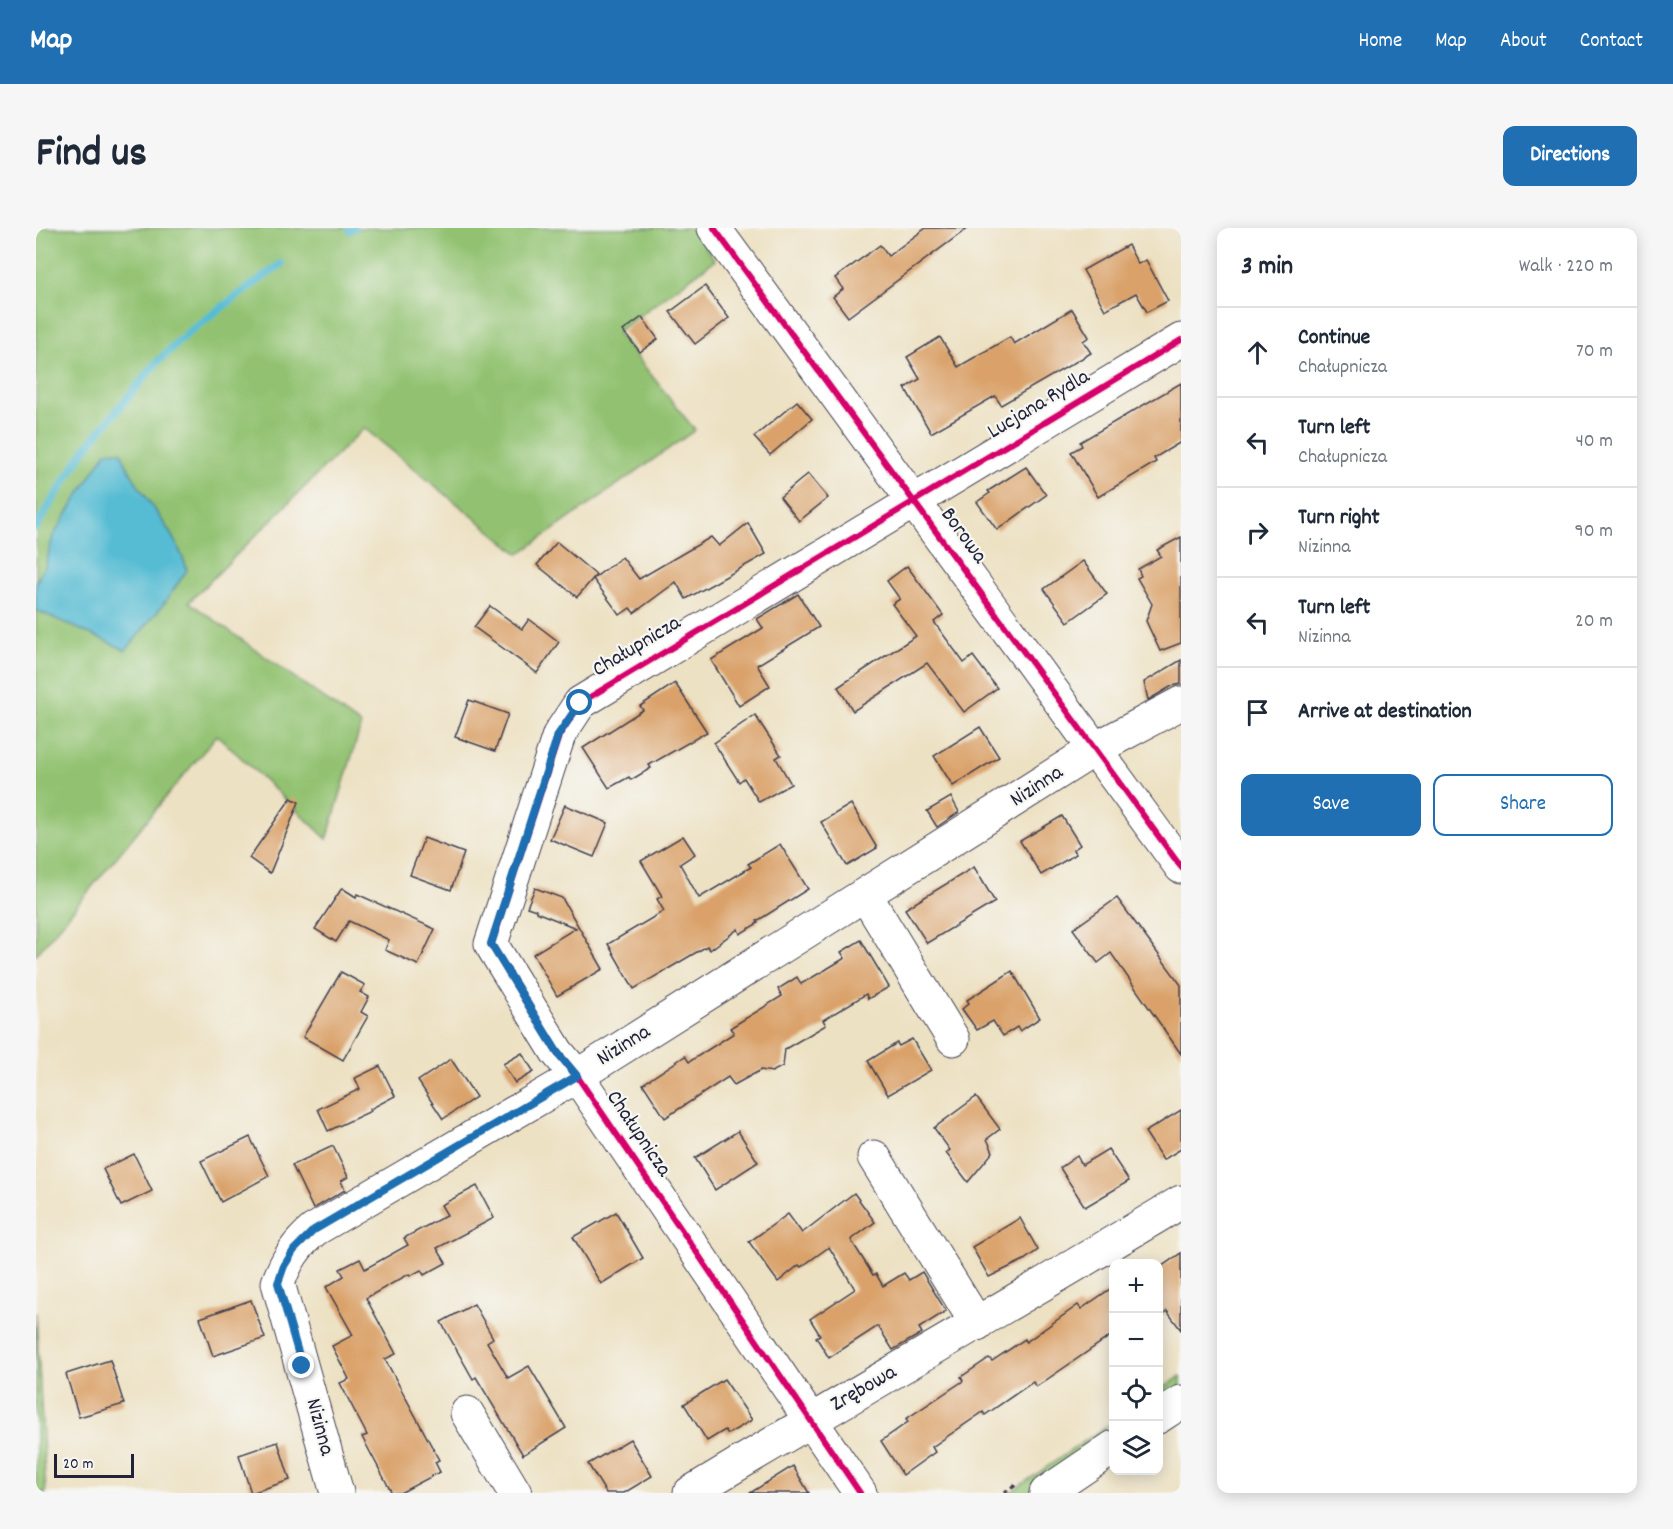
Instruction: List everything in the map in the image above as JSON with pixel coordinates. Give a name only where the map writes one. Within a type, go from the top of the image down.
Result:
[{"type":"street","name":"Borowa","points":[[714,228],[916,501],[1181,867]]},
{"type":"street","name":"Lucjana Rydla","points":[[916,501],[1181,340]]},
{"type":"street","name":"Chałupnicza","points":[[861,1493],[577,1076],[557,1052],[491,944],[558,735],[580,703],[916,501]]},
{"type":"street","name":"Nizinna","points":[[337,1493],[278,1283],[284,1266],[294,1250],[314,1230],[577,1076],[866,896],[1095,749],[1181,703]]},
{"type":"street","points":[[866,896],[953,1039]]},
{"type":"street","points":[[874,1157],[977,1324]]},
{"type":"street","name":"Zrębowa","points":[[690,1493],[811,1419],[977,1324],[1181,1202]]},
{"type":"street","points":[[1163,1414],[1181,1402]]},
{"type":"street","points":[[467,1413],[515,1493]]},
{"type":"street","points":[[1046,1493],[1109,1450]]},
{"type":"green space","points":[[36,228],[693,228],[715,260],[617,332],[695,430],[519,554],[364,428],[189,602],[361,725],[327,839],[217,735],[36,955]]},
{"type":"green space","points":[[36,1311],[46,1493],[36,1493]]},
{"type":"green space","points":[[1181,1376],[1181,1388],[1163,1401],[1163,1388]]},
{"type":"green space","points":[[1109,1425],[1109,1437],[1026,1493],[1009,1493]]},
{"type":"water","points":[[121,451],[136,482],[174,539],[187,570],[166,601],[126,650],[36,610],[36,583],[46,564],[53,536],[106,452]]},
{"type":"building","points":[[926,228],[968,228],[848,317],[833,297],[843,289],[835,278],[880,245],[888,256]]},
{"type":"building","points":[[1128,245],[1138,264],[1146,260],[1168,301],[1147,312],[1136,293],[1105,310],[1083,270]]},
{"type":"building","points":[[705,286],[729,318],[695,344],[670,312]]},
{"type":"building","points":[[1072,309],[1089,337],[1083,341],[1091,353],[1001,405],[995,396],[931,433],[905,388],[920,379],[907,357],[940,337],[958,367],[1010,337],[1014,344]]},
{"type":"building","points":[[642,317],[658,339],[640,352],[623,331]]},
{"type":"building","points":[[1181,383],[1181,442],[1154,458],[1156,462],[1098,497],[1071,452],[1082,446],[1080,442]]},
{"type":"building","points":[[797,401],[812,419],[770,455],[754,437]]},
{"type":"building","points":[[1026,467],[1046,495],[997,530],[977,502],[990,493],[988,491]]},
{"type":"building","points":[[808,474],[828,498],[799,521],[780,497]]},
{"type":"building","points":[[748,523],[766,554],[686,599],[676,582],[634,613],[630,608],[620,615],[593,579],[622,557],[639,579],[711,537],[719,546]]},
{"type":"building","points":[[1181,537],[1181,643],[1160,651],[1146,621],[1152,604],[1137,578],[1141,576],[1138,569],[1161,556],[1157,550]]},
{"type":"building","points":[[557,542],[596,575],[577,597],[537,565]]},
{"type":"building","points":[[1083,561],[1107,594],[1068,622],[1044,589]]},
{"type":"building","points":[[907,566],[943,615],[934,622],[964,663],[973,656],[997,688],[964,712],[927,663],[853,711],[838,687],[916,636],[892,604],[900,599],[887,581]]},
{"type":"building","points":[[798,594],[819,627],[757,665],[770,686],[739,706],[711,660],[763,628],[757,619]]},
{"type":"building","points":[[490,606],[522,629],[529,619],[559,642],[537,673],[474,627]]},
{"type":"building","points":[[1181,660],[1181,684],[1172,686],[1148,700],[1144,682]]},
{"type":"building","points":[[675,683],[707,732],[649,765],[651,768],[631,780],[629,777],[609,788],[583,748],[643,710],[640,706]]},
{"type":"building","points":[[469,700],[508,714],[495,751],[455,737]]},
{"type":"building","points":[[755,715],[781,755],[776,758],[791,784],[759,802],[744,778],[739,782],[714,743]]},
{"type":"building","points":[[980,727],[999,757],[953,786],[934,756]]},
{"type":"building","points":[[951,797],[959,812],[937,827],[927,811]]},
{"type":"building","points":[[291,798],[299,802],[270,873],[249,858]]},
{"type":"building","points":[[851,804],[877,848],[847,866],[821,822]]},
{"type":"building","points":[[565,805],[608,823],[594,857],[550,839]]},
{"type":"building","points":[[1062,816],[1080,845],[1073,850],[1076,854],[1041,875],[1020,841]]},
{"type":"building","points":[[683,836],[695,854],[680,864],[699,898],[751,867],[748,864],[780,844],[808,889],[740,934],[738,929],[710,950],[707,946],[634,989],[608,944],[664,911],[657,899],[662,896],[641,861]]},
{"type":"building","points":[[424,838],[464,853],[451,890],[410,875]]},
{"type":"building","points":[[974,867],[995,902],[927,943],[905,909]]},
{"type":"building","points":[[342,888],[356,897],[357,894],[435,929],[418,965],[385,950],[389,940],[349,921],[336,942],[315,929]]},
{"type":"building","points":[[535,888],[562,898],[603,969],[557,996],[533,954],[576,928],[527,907]]},
{"type":"building","points":[[1117,898],[1181,985],[1181,1054],[1111,953],[1098,963],[1073,929]]},
{"type":"building","points":[[861,940],[889,987],[868,999],[866,994],[823,1020],[826,1025],[785,1049],[783,1066],[772,1072],[761,1070],[734,1085],[728,1077],[665,1118],[643,1084],[685,1056],[689,1062],[734,1033],[730,1028],[782,996],[778,989],[797,977],[801,984],[825,970],[845,958],[841,952]]},
{"type":"building","points":[[1012,971],[1040,1018],[1020,1031],[1017,1027],[1003,1036],[993,1021],[977,1030],[962,1009],[969,1003],[967,1000]]},
{"type":"building","points":[[341,972],[365,985],[360,992],[369,997],[361,1012],[368,1016],[343,1060],[303,1037]]},
{"type":"building","points":[[912,1039],[931,1070],[888,1095],[868,1061],[897,1043],[899,1046]]},
{"type":"building","points":[[522,1053],[534,1072],[515,1083],[503,1064]]},
{"type":"building","points":[[451,1059],[476,1097],[443,1119],[418,1081]]},
{"type":"building","points":[[380,1066],[395,1096],[370,1109],[371,1111],[328,1131],[318,1109],[360,1089],[355,1078]]},
{"type":"building","points":[[976,1097],[1000,1129],[987,1139],[993,1152],[968,1182],[946,1153],[950,1150],[934,1128]]},
{"type":"building","points":[[1181,1110],[1181,1149],[1163,1160],[1145,1132]]},
{"type":"building","points":[[738,1131],[758,1162],[715,1190],[695,1158]]},
{"type":"building","points":[[250,1137],[269,1176],[221,1202],[201,1161]]},
{"type":"building","points":[[333,1146],[348,1177],[341,1181],[345,1190],[313,1209],[292,1165]]},
{"type":"building","points":[[1108,1149],[1129,1181],[1085,1207],[1060,1168],[1077,1156],[1082,1165]]},
{"type":"building","points":[[134,1154],[152,1191],[121,1206],[103,1169]]},
{"type":"building","points":[[477,1186],[494,1218],[437,1248],[446,1263],[424,1275],[421,1270],[410,1276],[409,1274],[366,1298],[396,1354],[385,1359],[439,1460],[435,1462],[440,1472],[400,1493],[392,1493],[362,1437],[367,1435],[340,1383],[349,1379],[332,1346],[353,1335],[326,1287],[344,1276],[340,1269],[360,1259],[365,1269],[408,1245],[404,1238],[447,1215],[441,1205]]},
{"type":"building","points":[[854,1193],[875,1222],[851,1240],[873,1275],[876,1274],[883,1286],[904,1273],[909,1280],[922,1272],[946,1311],[919,1328],[922,1333],[893,1350],[878,1326],[829,1358],[816,1337],[820,1335],[810,1319],[855,1289],[829,1247],[801,1267],[799,1265],[778,1282],[749,1242],[788,1214],[802,1233]]},
{"type":"building","points":[[616,1212],[643,1258],[601,1284],[573,1237]]},
{"type":"building","points":[[1020,1218],[1038,1250],[1024,1260],[989,1277],[972,1247]]},
{"type":"building","points":[[1181,1253],[1181,1330],[1167,1311],[1163,1315],[1163,1266]]},
{"type":"building","points":[[1109,1290],[1109,1337],[1036,1387],[1033,1382],[985,1415],[983,1412],[932,1447],[935,1452],[903,1475],[881,1441],[908,1422],[906,1419],[963,1381],[961,1377],[989,1358],[992,1361],[1025,1339],[1026,1342],[1078,1305],[1081,1309]]},
{"type":"building","points":[[251,1300],[265,1338],[213,1356],[200,1318]]},
{"type":"building","points":[[474,1304],[493,1338],[487,1342],[508,1378],[529,1366],[566,1428],[523,1455],[476,1377],[473,1379],[441,1322]]},
{"type":"building","points":[[110,1360],[124,1404],[79,1417],[66,1374]]},
{"type":"building","points":[[724,1379],[752,1420],[728,1434],[725,1430],[707,1441],[684,1404]]},
{"type":"building","points":[[630,1439],[652,1476],[624,1493],[606,1493],[588,1464]]},
{"type":"building","points":[[278,1442],[290,1480],[251,1493],[239,1455]]},
{"type":"building","points":[[793,1466],[809,1493],[750,1493]]},
{"type":"waterway","points":[[350,230],[354,228]]},
{"type":"waterway","points":[[36,527],[85,449],[157,362],[191,330],[281,264]]},
{"type":"cycle path","points":[[714,228],[1181,867]]},
{"type":"cycle path","points":[[860,1493],[577,1076],[557,1052],[491,944],[559,735],[580,703],[1181,340]]},
{"type":"route","points":[[302,1366],[278,1283],[284,1266],[303,1239],[314,1230],[577,1076],[557,1052],[491,944],[558,735],[580,703]]}]
